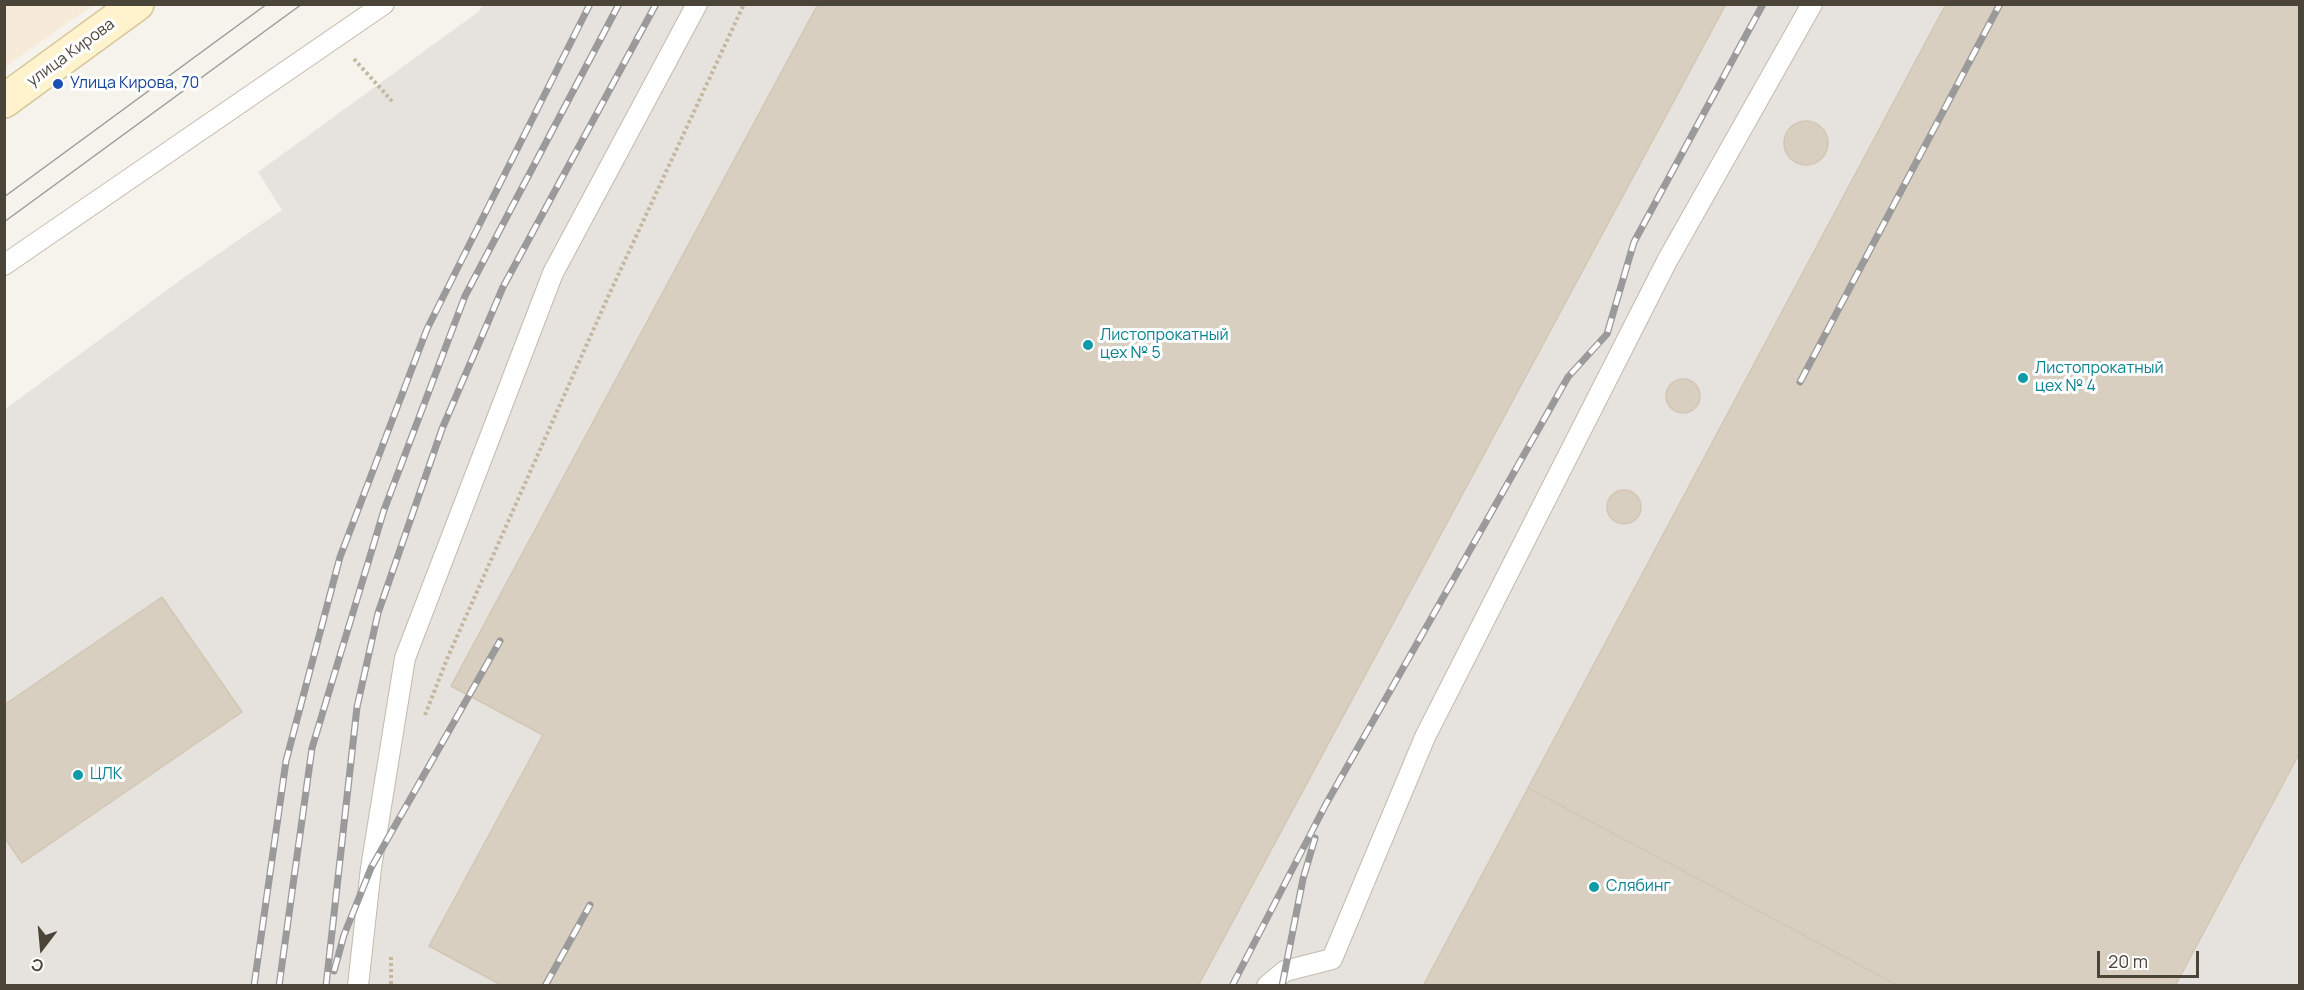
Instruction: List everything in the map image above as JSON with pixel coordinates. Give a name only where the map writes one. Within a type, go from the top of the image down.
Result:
[{"type":"main road","name":"улица Кирова","points":[[4,102],[137,4]]},
{"type":"lane","points":[[4,265],[384,4]]},
{"type":"lane","points":[[358,986],[371,868],[405,658],[553,273],[697,4]]},
{"type":"lane","points":[[1267,986],[1285,970],[1332,959],[1425,737],[1666,261],[1812,4]]},
{"type":"path","points":[[422,724],[447,659],[607,298],[744,4]]},
{"type":"path","points":[[391,950],[392,986]]},
{"type":"shaded area","points":[[5,4],[93,4],[93,5],[5,67]]},
{"type":"shaded area","points":[[483,5],[2299,5],[2299,985],[5,985],[4,410],[182,279],[282,210],[258,172],[478,12]]},
{"type":"building","name":"Листопрокатный цех № 5","points":[[818,4],[1726,4],[1198,986],[503,986],[429,946],[543,735],[451,686]]},
{"type":"building","name":"Листопрокатный цех № 4","points":[[1946,4],[2300,4],[2300,752],[2175,986],[1899,986],[1528,788]]},
{"type":"building","points":[[1806,121],[1821,128],[1828,143],[1821,158],[1806,165],[1791,158],[1784,143],[1791,128]]},
{"type":"building","points":[[1683,379],[1695,384],[1700,396],[1695,408],[1683,413],[1671,408],[1666,396],[1671,384]]},
{"type":"building","points":[[1624,490],[1636,495],[1641,507],[1636,519],[1624,524],[1612,519],[1607,507],[1612,495]]},
{"type":"building","name":"ЦЛК","points":[[162,597],[242,712],[22,863],[4,837],[4,705]]},
{"type":"building","name":"Слябинг","points":[[1528,788],[1899,986],[1423,986]]},
{"type":"tram line","points":[[4,197],[267,4]]},
{"type":"tram line","points":[[4,222],[302,4]]},
{"type":"railway","points":[[254,986],[286,761],[340,557],[427,329],[590,4]]},
{"type":"railway","points":[[279,986],[312,748],[384,510],[465,296],[619,4]]},
{"type":"railway","points":[[326,986],[357,707],[378,613],[442,429],[503,287],[656,4]]},
{"type":"railway","points":[[1232,986],[1326,804],[1568,377],[1607,334],[1634,242],[1763,4]]},
{"type":"railway","points":[[1800,382],[2000,4]]},
{"type":"railway","points":[[334,971],[344,935],[371,868],[500,641]]},
{"type":"railway","points":[[1282,986],[1303,879],[1315,838]]},
{"type":"railway","points":[[545,986],[590,905]]},
{"type":"place","name":"Улица Кирова, 70","points":[[58,84]]},
{"type":"place","name":"Листопрокатный цех № 5","points":[[1088,345]]},
{"type":"place","name":"Листопрокатный цех № 4","points":[[2023,378]]},
{"type":"place","name":"ЦЛК","points":[[78,775]]},
{"type":"place","name":"Слябинг","points":[[1594,887]]}]
